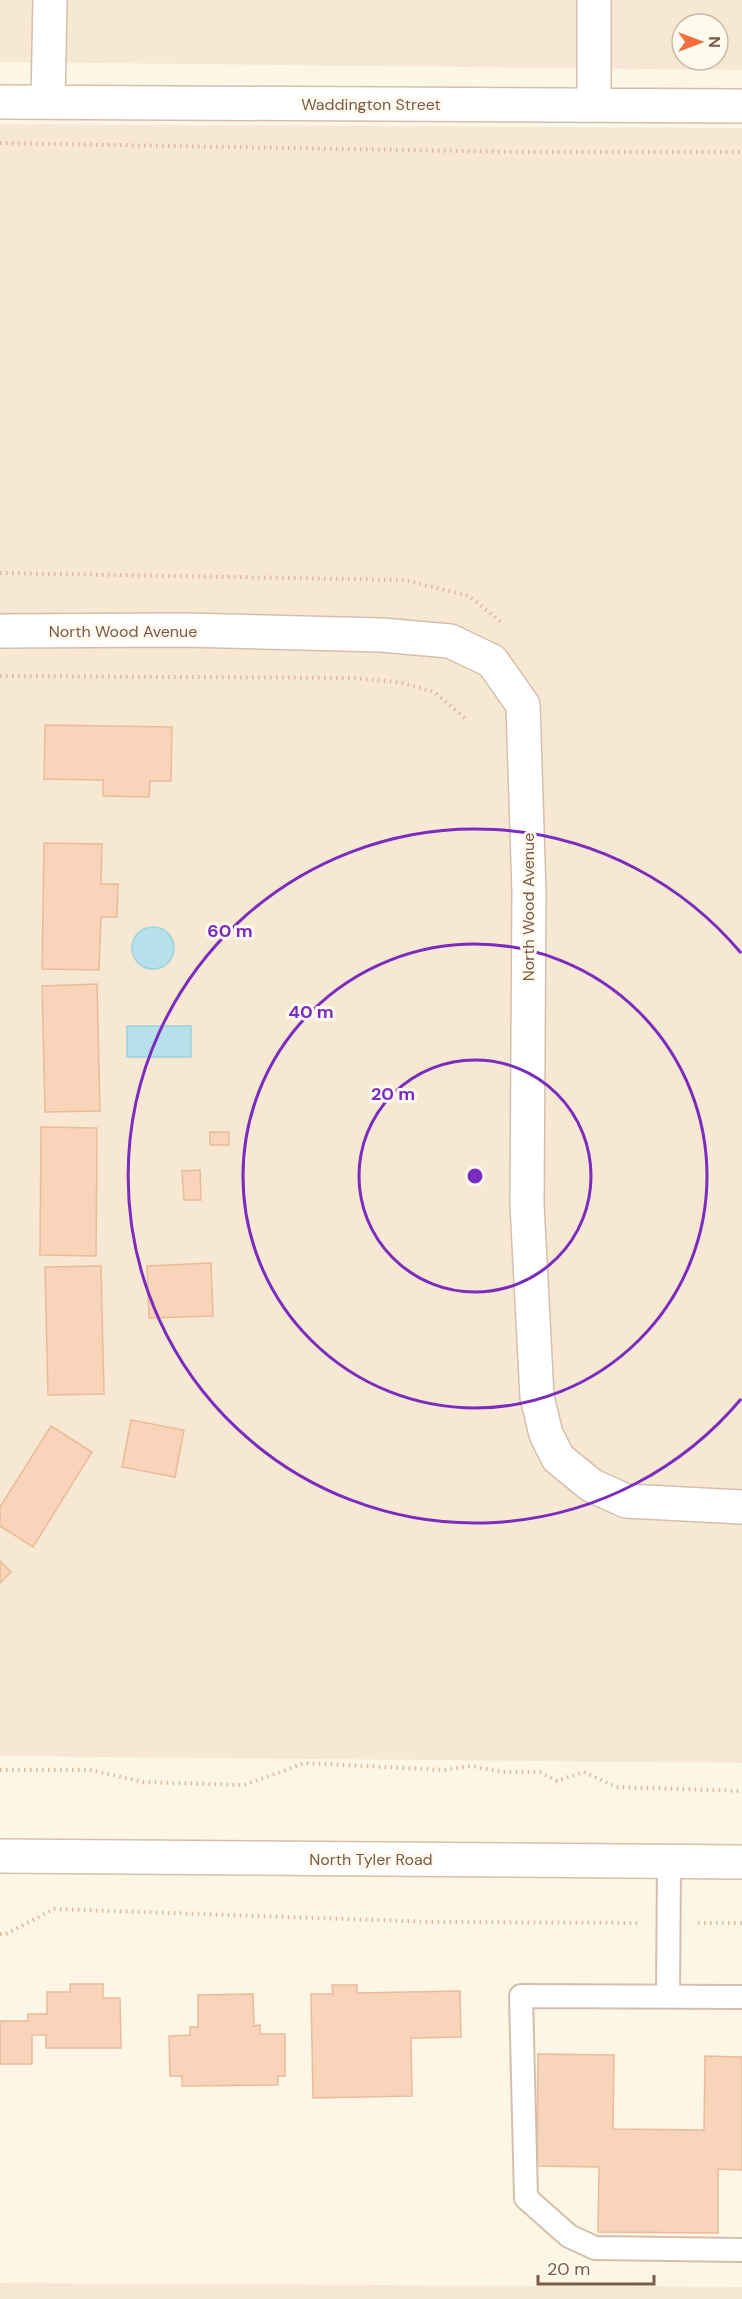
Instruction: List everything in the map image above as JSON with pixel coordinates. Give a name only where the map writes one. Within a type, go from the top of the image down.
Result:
[{"type":"street","points":[[48,102],[50,0]]},
{"type":"street","points":[[594,0],[594,105]]},
{"type":"street","name":"Waddington Street","points":[[0,102],[742,106]]},
{"type":"street","name":"North Wood Avenue","points":[[0,632],[184,630],[381,634],[450,641],[492,661],[523,705],[524,715],[529,892],[527,1203],[537,1397],[546,1434],[558,1458],[591,1485],[626,1501],[742,1507]]},
{"type":"street","name":"North Tyler Road","points":[[0,1856],[742,1863]]},
{"type":"lane","points":[[668,1995],[669,1862]]},
{"type":"lane","points":[[742,1997],[521,1996],[526,2198],[569,2236],[595,2248],[742,2250]]},
{"type":"path","points":[[0,143],[517,152],[742,152]]},
{"type":"path","points":[[0,573],[405,580],[469,596],[506,626]]},
{"type":"path","points":[[0,676],[355,678],[402,683],[434,692],[465,718]]},
{"type":"path","points":[[0,1770],[90,1770],[142,1782],[244,1785],[304,1763],[444,1770],[471,1766],[502,1772],[540,1772],[556,1781],[584,1772],[616,1787],[742,1791]]},
{"type":"path","points":[[0,1934],[6,1934],[54,1909],[434,1922],[742,1923]]},
{"type":"shaded area","points":[[0,0],[742,0],[742,70],[730,70],[730,12],[670,12],[670,69],[0,62]]},
{"type":"shaded area","points":[[0,124],[742,128],[742,1763],[0,1756]]},
{"type":"shaded area","points":[[0,2283],[742,2287],[742,2299],[0,2299]]},
{"type":"water","points":[[153,927],[168,933],[174,948],[168,963],[153,969],[138,963],[132,948],[138,933]]},
{"type":"water","points":[[127,1026],[191,1026],[191,1057],[127,1057]]},
{"type":"building","points":[[45,725],[172,727],[171,781],[150,781],[149,797],[103,796],[103,780],[44,779]]},
{"type":"building","points":[[44,843],[102,844],[101,884],[118,884],[117,917],[101,917],[99,970],[42,969]]},
{"type":"building","points":[[97,984],[100,1111],[45,1112],[42,986]]},
{"type":"building","points":[[41,1127],[97,1128],[96,1256],[40,1255]]},
{"type":"building","points":[[210,1132],[229,1132],[229,1145],[210,1145]]},
{"type":"building","points":[[200,1170],[201,1200],[184,1200],[182,1171]]},
{"type":"building","points":[[211,1263],[213,1316],[149,1318],[147,1266]]},
{"type":"building","points":[[101,1266],[104,1394],[48,1395],[45,1267]]},
{"type":"building","points":[[131,1420],[184,1430],[175,1477],[122,1467]]},
{"type":"building","points":[[51,1426],[92,1452],[33,1547],[0,1526],[0,1507]]},
{"type":"building","points":[[0,1561],[11,1572],[0,1583]]},
{"type":"building","points":[[70,1984],[103,1984],[103,1998],[120,1998],[121,2048],[46,2048],[46,2035],[32,2035],[32,2064],[0,2064],[0,2021],[28,2021],[28,2014],[47,2014],[47,1992],[70,1992]]},
{"type":"building","points":[[332,1985],[357,1985],[357,1993],[460,1991],[461,2037],[411,2038],[412,2096],[313,2098],[311,1994],[333,1994]]},
{"type":"building","points":[[253,1994],[254,2026],[260,2025],[260,2034],[285,2034],[285,2076],[278,2076],[278,2085],[182,2086],[182,2076],[170,2076],[169,2036],[190,2035],[190,2027],[198,2027],[198,1995]]},
{"type":"building","points":[[538,2054],[614,2055],[613,2129],[704,2130],[705,2056],[742,2057],[742,2170],[718,2169],[718,2233],[598,2232],[599,2167],[537,2166]]}]
